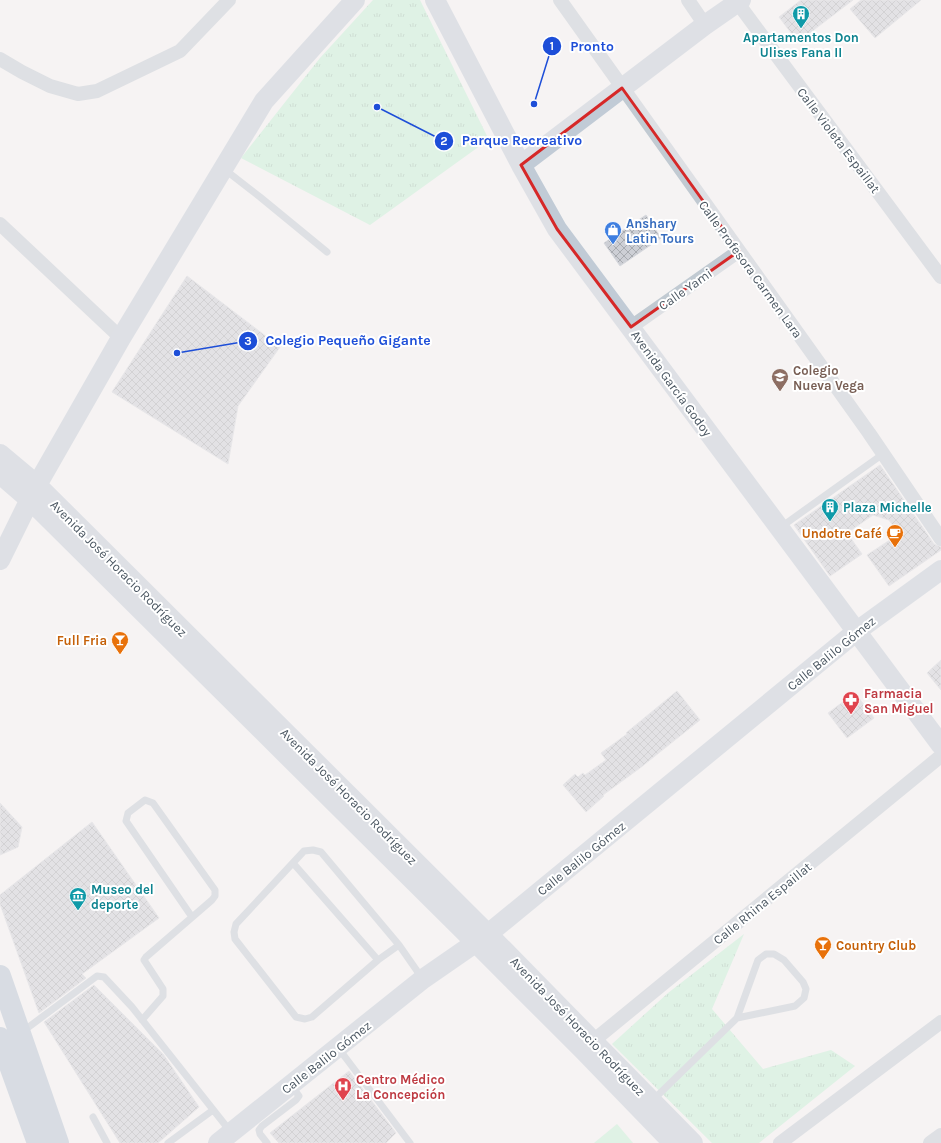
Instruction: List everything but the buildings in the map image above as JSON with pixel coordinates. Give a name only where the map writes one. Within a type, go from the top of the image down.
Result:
[{"type":"main road","points":[[0,976],[10,1036],[38,1143]]},
{"type":"main road","points":[[10,1036],[58,1143]]},
{"type":"street","points":[[0,59],[50,86],[78,94],[97,91],[180,51],[228,0]]},
{"type":"street","points":[[0,560],[33,492],[121,338],[264,101],[355,0]]},
{"type":"street","name":"Avenida García Godoy","points":[[435,0],[521,165],[558,229],[941,745]]},
{"type":"street","name":"Calle Profesora Carmen Lara","points":[[560,0],[883,454],[941,539]]},
{"type":"street","points":[[688,0],[705,25]]},
{"type":"street","points":[[521,165],[705,25],[739,1]]},
{"type":"street","name":"Calle Violeta Espaillat","points":[[739,1],[941,277]]},
{"type":"street","points":[[0,224],[121,338]]},
{"type":"street","name":"Calle Yami","points":[[631,327],[739,252]]},
{"type":"street","name":"Avenida José Horacio Rodríguez","points":[[0,454],[33,492],[588,1045],[651,1101],[694,1143]]},
{"type":"street","name":"Avenida José Horacio Rodríguez","points":[[0,474],[33,492]]},
{"type":"street","name":"Calle Balilo Gómez","points":[[225,1139],[423,979],[482,939],[857,631],[941,570]]},
{"type":"street","name":"Calle Rhina Espaillat","points":[[588,1045],[941,756]]},
{"type":"street","points":[[780,1143],[941,1022]]},
{"type":"street","name":"Avenida José Horacio Rodríguez","points":[[588,1045],[673,1143]]},
{"type":"street","points":[[930,1143],[941,1135]]},
{"type":"lane","points":[[223,169],[327,252]]},
{"type":"lane","points":[[779,528],[883,454]]},
{"type":"lane","points":[[142,1020],[163,996],[163,989],[144,960],[212,900],[215,896],[215,890],[153,803],[145,800],[128,813],[126,821],[192,917]]},
{"type":"lane","points":[[399,945],[378,960],[312,1017],[305,1018],[296,1017],[235,939],[234,932],[236,924],[304,851],[313,850],[321,852],[399,945],[423,979]]},
{"type":"lane","points":[[293,863],[378,960]]},
{"type":"lane","points":[[651,1101],[737,1018],[758,960],[766,954],[774,954],[784,960],[803,982],[806,989],[804,998],[794,1006],[737,1018]]},
{"type":"lane","points":[[10,1036],[97,976],[104,977],[142,1020],[214,1110],[225,1139]]},
{"type":"lane","points":[[338,1048],[410,1143]]},
{"type":"lane","points":[[267,1143],[260,1134],[259,1130],[299,1096],[291,1085]]},
{"type":"lane","points":[[168,1143],[214,1110]]},
{"type":"lane","points":[[93,1117],[107,1143]]},
{"type":"highlighted area","points":[[622,88],[739,251],[631,327],[557,229],[521,165]]},
{"type":"green space","points":[[373,0],[420,0],[488,138],[477,148],[370,225],[241,158],[320,58]]},
{"type":"green space","points":[[744,934],[712,1009],[763,1069],[831,1050],[855,1066],[759,1143],[712,1143],[612,1044],[668,993]]},
{"type":"green space","points":[[617,1124],[633,1143],[594,1143]]},
{"type":"place","name":"Apartamentos Don Ulises Fana II","points":[[801,29]]},
{"type":"place","name":"Pronto","points":[[534,104]]},
{"type":"place","name":"Parque Recreativo","points":[[377,107]]},
{"type":"place","name":"Anshary Latin Tours","points":[[613,245]]},
{"type":"place","name":"Colegio Pequeño Gigante","points":[[177,353]]},
{"type":"place","name":"Colegio Nueva Vega","points":[[780,392]]},
{"type":"place","name":"Plaza Michelle","points":[[830,522]]},
{"type":"place","name":"Undotre Café","points":[[895,548]]},
{"type":"place","name":"Full Fria","points":[[120,655]]},
{"type":"place","name":"Farmacia San Miguel","points":[[851,715]]},
{"type":"place","name":"Museo del deporte","points":[[78,911]]},
{"type":"place","name":"Country Club","points":[[823,960]]},
{"type":"place","name":"Centro Médico La Concepción","points":[[343,1101]]}]
